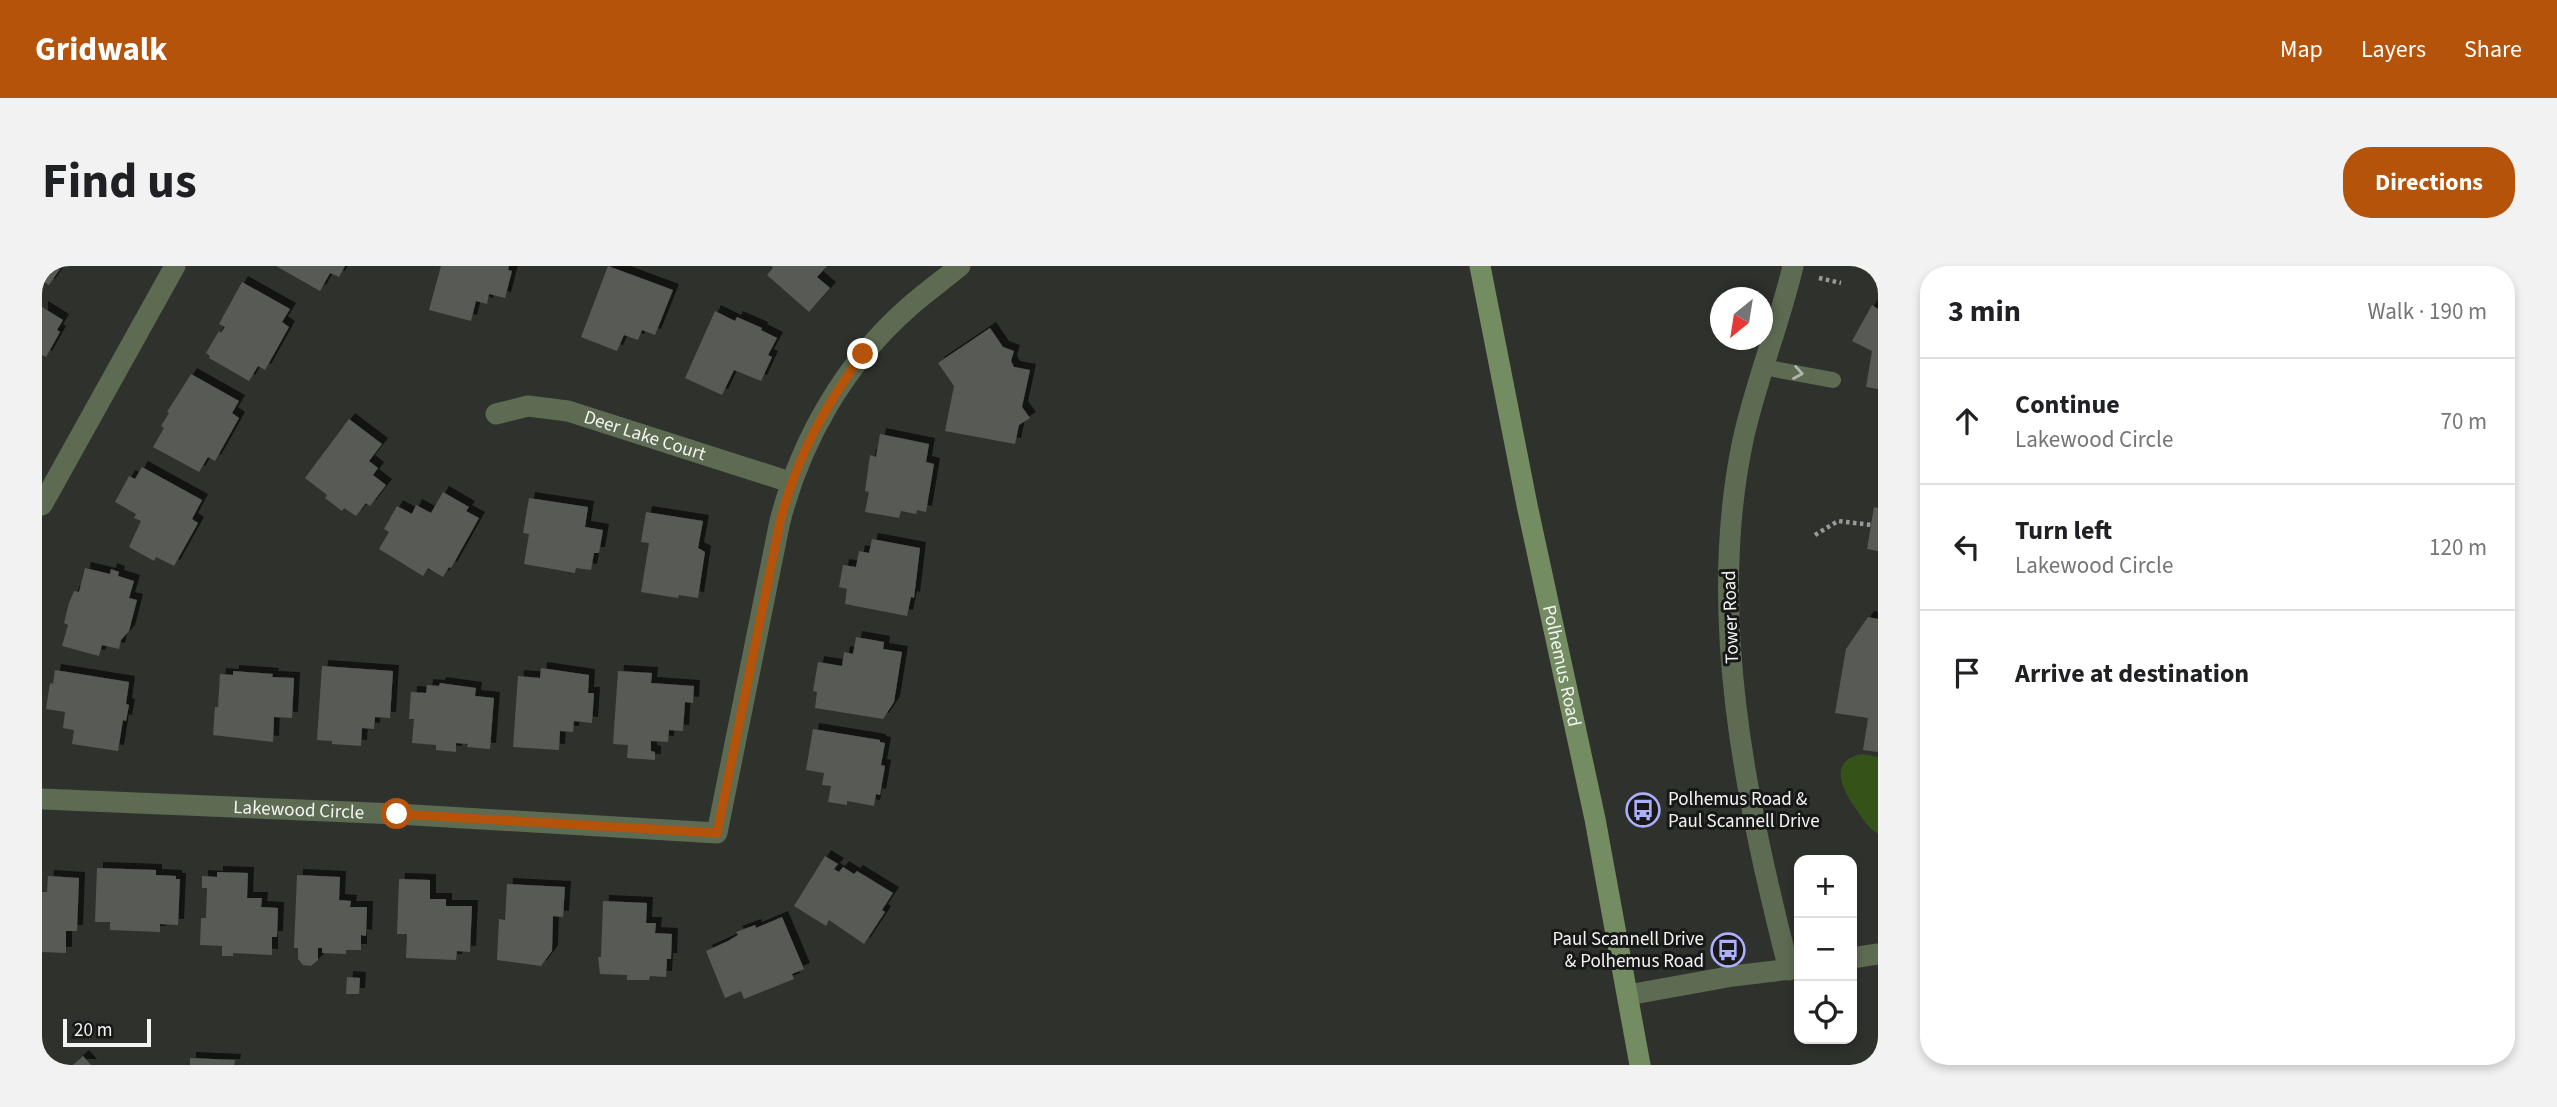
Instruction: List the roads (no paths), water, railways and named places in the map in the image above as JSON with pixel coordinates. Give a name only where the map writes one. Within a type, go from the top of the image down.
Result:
[{"type":"main road","name":"Polhemus Road","points":[[1479,266],[1527,505],[1587,778],[1640,1065]]},
{"type":"street","points":[[42,505],[174,266]]},
{"type":"street","name":"Lakewood Circle","points":[[42,799],[397,814],[717,833],[790,482],[824,412],[863,354],[908,308],[960,266]]},
{"type":"street","name":"Tower Road","points":[[1793,266],[1743,440],[1732,511],[1728,580],[1735,700],[1760,856],[1794,969]]},
{"type":"street","name":"Deer Lake Court","points":[[496,414],[528,406],[568,411],[790,482]]},
{"type":"street","points":[[1857,957],[1878,954]]},
{"type":"street","points":[[1628,995],[1732,976],[1794,969]]},
{"type":"lane","points":[[1763,367],[1833,380]]},
{"type":"place","name":"Polhemus Road & Paul Scannell Drive","points":[[1643,810]]},
{"type":"place","name":"Paul Scannell Drive & Polhemus Road","points":[[1728,950]]}]
